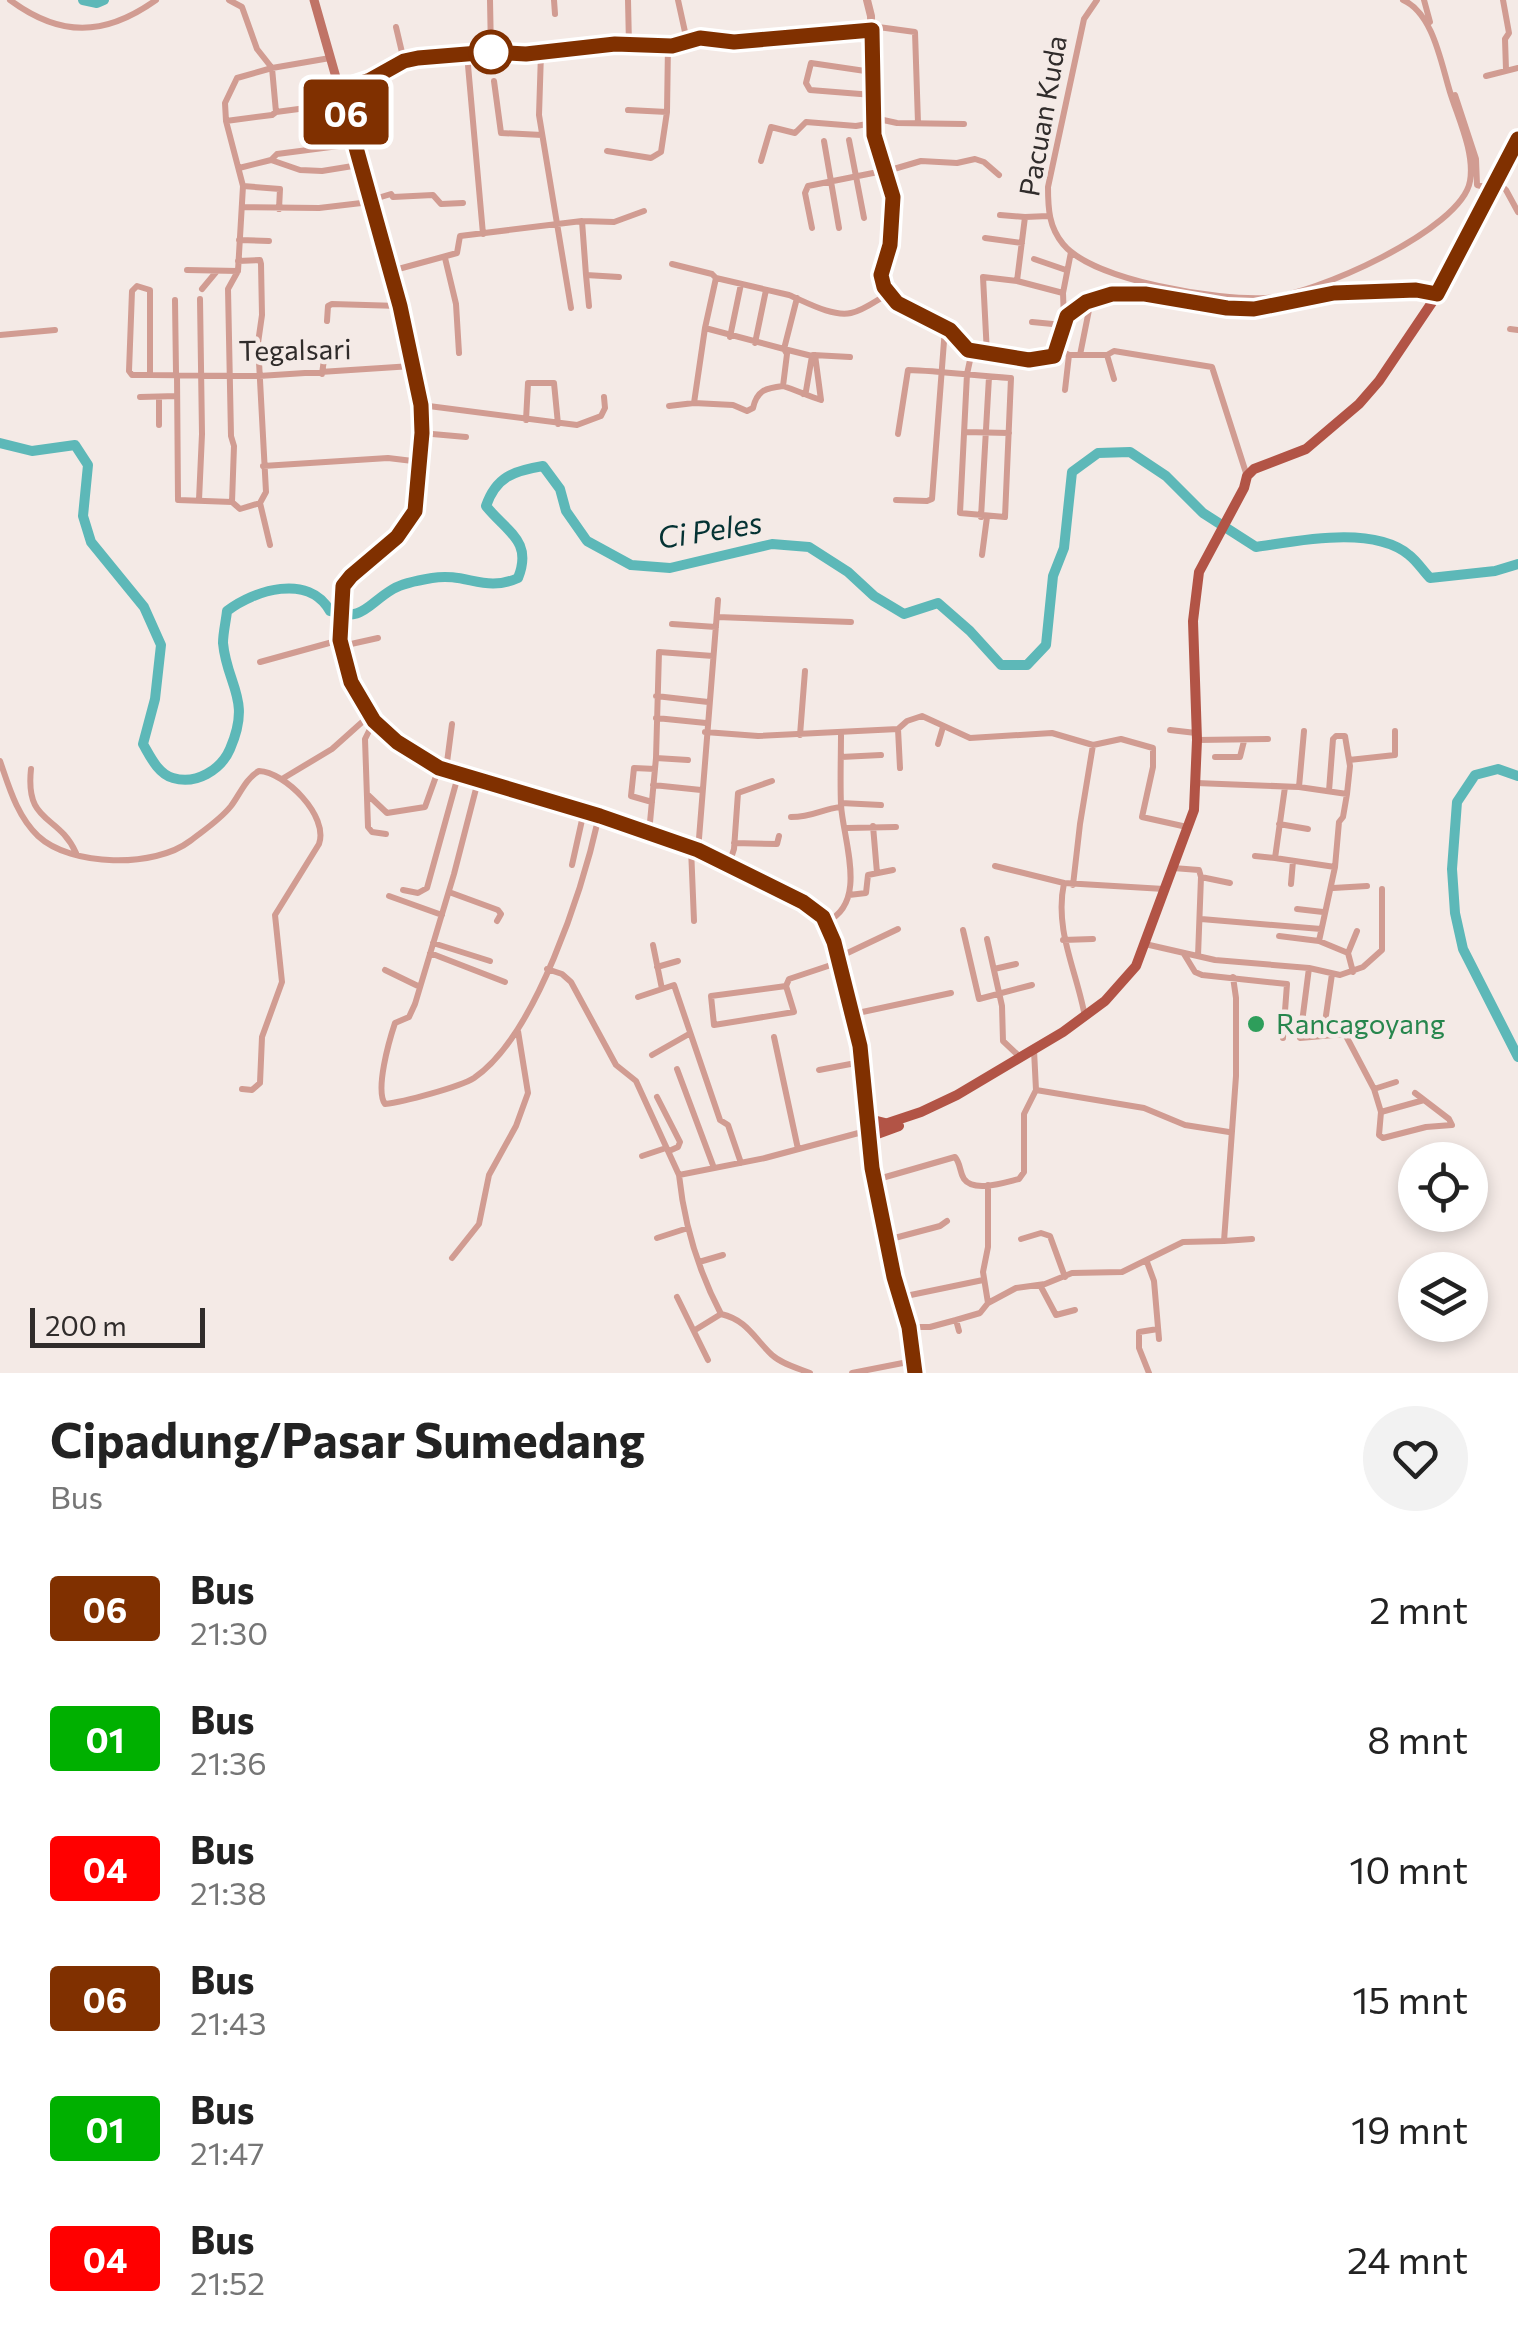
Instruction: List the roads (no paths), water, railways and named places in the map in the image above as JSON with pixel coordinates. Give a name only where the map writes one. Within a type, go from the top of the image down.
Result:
[{"type":"main road","points":[[314,0],[391,271],[421,405],[421,462],[415,511],[407,525],[346,580],[340,639],[351,682],[372,718],[397,742],[442,770],[600,816],[694,849],[803,902],[826,922],[853,1014],[874,1180],[915,1367]]},
{"type":"main road","points":[[866,1134],[920,1112],[1034,1049],[1106,1001],[1132,972],[1188,827],[1196,783],[1193,620],[1195,590],[1204,558],[1245,482],[1260,466],[1306,449],[1359,404],[1379,381],[1437,294],[1518,139]]},
{"type":"main road","points":[[866,1112],[873,1120],[889,1126]]},
{"type":"main road","points":[[870,1155],[889,1126]]},
{"type":"street","points":[[10,0],[47,24],[80,28],[110,22],[156,0]]},
{"type":"street","points":[[229,0],[242,7],[257,49],[272,68],[276,112]]},
{"type":"street","points":[[490,0],[491,52]]},
{"type":"street","points":[[554,0],[555,14]]},
{"type":"street","points":[[628,0],[629,45]]},
{"type":"street","points":[[678,0],[687,41]]},
{"type":"street","points":[[866,0],[870,5],[874,72],[874,135],[893,197],[893,222],[881,275],[888,294],[897,303],[945,328],[972,351],[1038,360],[1054,356],[1058,348],[1071,252],[1138,282],[1268,298],[1295,292],[1376,260],[1431,228],[1463,199],[1470,181],[1470,162],[1424,19],[1418,9],[1403,0]]},
{"type":"street","name":"Pacuan Kuda","points":[[1071,252],[1060,241],[1048,216],[1048,187],[1084,19],[1097,0]]},
{"type":"street","points":[[1424,0],[1476,159],[1476,182],[1479,186],[1494,185],[1516,202],[1518,212]]},
{"type":"street","points":[[1503,0],[1508,33],[1506,70]]},
{"type":"street","points":[[396,27],[404,61]]},
{"type":"street","points":[[340,90],[370,80],[404,61],[491,52],[541,53],[615,44],[668,46],[700,38],[734,42],[871,28],[915,32],[918,123]]},
{"type":"street","points":[[607,152],[658,156],[664,142],[667,112],[668,46]]},
{"type":"street","points":[[541,53],[542,136],[571,308]]},
{"type":"street","points":[[467,54],[483,234]]},
{"type":"street","points":[[232,502],[234,446],[230,436],[228,289],[238,271],[242,186],[225,103],[237,78],[330,58]]},
{"type":"street","points":[[874,72],[810,63],[806,83],[810,90],[874,95]]},
{"type":"street","points":[[1486,76],[1518,68]]},
{"type":"street","points":[[494,81],[502,133],[542,136]]},
{"type":"street","points":[[226,122],[344,103]]},
{"type":"street","points":[[628,110],[667,112]]},
{"type":"street","points":[[761,161],[771,127],[795,133],[806,122],[856,126],[874,121],[964,124]]},
{"type":"street","points":[[824,140],[838,228]]},
{"type":"street","points":[[850,140],[864,218]]},
{"type":"street","points":[[240,168],[271,160],[278,154],[354,144]]},
{"type":"street","points":[[271,160],[300,170],[360,166]]},
{"type":"street","points":[[812,228],[806,189],[830,180],[921,161],[958,164],[975,160],[984,162],[999,175]]},
{"type":"street","points":[[242,186],[280,189],[279,209]]},
{"type":"street","points":[[242,207],[279,209],[370,201],[390,194],[432,195],[441,204],[463,203]]},
{"type":"street","points":[[391,271],[457,254],[459,236],[614,222],[644,211]]},
{"type":"street","points":[[1000,215],[1048,216]]},
{"type":"street","points":[[1018,282],[1025,217]]},
{"type":"street","points":[[582,222],[589,306]]},
{"type":"street","points":[[985,238],[1022,243]]},
{"type":"street","points":[[239,240],[269,241]]},
{"type":"street","points":[[445,258],[456,304],[459,354]]},
{"type":"street","points":[[1034,259],[1067,270]]},
{"type":"street","points":[[238,261],[260,260],[262,264],[259,376],[266,492],[260,503],[270,545]]},
{"type":"street","points":[[672,264],[850,314],[888,294]]},
{"type":"street","points":[[187,270],[238,271]]},
{"type":"street","points":[[202,289],[217,271]]},
{"type":"street","points":[[586,275],[619,277]]},
{"type":"street","points":[[987,354],[984,277],[1063,293]]},
{"type":"street","points":[[694,403],[716,278]]},
{"type":"street","points":[[730,337],[741,284]]},
{"type":"street","points":[[137,286],[150,290],[150,375],[129,372],[132,291],[137,286]]},
{"type":"street","points":[[755,343],[766,290]]},
{"type":"street","points":[[1032,322],[1063,322],[1092,299],[1124,293],[1254,309],[1334,293],[1416,290],[1437,294]]},
{"type":"street","points":[[783,386],[787,354],[784,349],[797,298]]},
{"type":"street","points":[[199,500],[200,299]]},
{"type":"street","points":[[1080,355],[1092,299]]},
{"type":"street","points":[[175,300],[176,497],[232,502],[240,509],[260,503]]},
{"type":"street","points":[[326,321],[328,306],[332,304],[400,306]]},
{"type":"street","points":[[705,328],[755,343],[850,358]]},
{"type":"street","points":[[896,500],[932,499],[945,328]]},
{"type":"street","points":[[0,336],[55,330]]},
{"type":"street","points":[[1058,348],[1069,355],[1107,354],[1114,350],[1212,366],[1245,482]]},
{"type":"street","points":[[898,434],[907,371],[967,374],[1012,380],[1006,516],[960,514],[967,374],[972,351]]},
{"type":"street","points":[[322,374],[324,352]]},
{"type":"street","points":[[1107,354],[1114,379]]},
{"type":"street","points":[[802,394],[806,391],[813,355]]},
{"type":"street","points":[[669,406],[733,405],[747,410],[753,408],[759,392],[783,386],[822,399],[813,355]]},
{"type":"street","points":[[1064,390],[1069,355]]},
{"type":"street","name":"Tegalsari","points":[[150,375],[322,374],[414,366]]},
{"type":"street","points":[[982,555],[989,377]]},
{"type":"street","points":[[526,420],[528,383],[554,382],[558,424]]},
{"type":"street","points":[[140,397],[177,396]]},
{"type":"street","points":[[421,405],[577,425],[598,420],[604,412],[604,396]]},
{"type":"street","points":[[159,397],[159,425]]},
{"type":"street","points":[[965,432],[1009,434]]},
{"type":"street","points":[[422,433],[466,436]]},
{"type":"street","points":[[263,466],[388,458],[421,462]]},
{"type":"street","points":[[694,920],[694,849],[718,600]]},
{"type":"street","points":[[717,617],[851,622]]},
{"type":"street","points":[[672,624],[716,626]]},
{"type":"street","points":[[260,662],[340,639],[378,638]]},
{"type":"street","points":[[649,833],[660,651],[713,656]]},
{"type":"street","points":[[800,735],[804,670]]},
{"type":"street","points":[[656,696],[708,702]]},
{"type":"street","points":[[656,718],[706,728],[800,735],[898,730],[907,721],[922,716],[976,738],[1052,734],[1093,745],[1121,739],[1150,745],[1154,759],[1142,816],[1188,827]]},
{"type":"street","points":[[282,779],[332,749],[372,718]]},
{"type":"street","points":[[372,718],[365,739],[368,827],[372,832],[386,834]]},
{"type":"street","points":[[367,794],[387,813],[426,806],[442,770],[452,724]]},
{"type":"street","points":[[938,744],[943,727]]},
{"type":"street","points":[[898,730],[900,768]]},
{"type":"street","points":[[1170,730],[1197,736],[1268,739]]},
{"type":"street","points":[[1349,760],[1396,755],[1395,730]]},
{"type":"street","points":[[1299,788],[1304,731]]},
{"type":"street","points":[[826,922],[839,914],[849,895],[840,733]]},
{"type":"street","points":[[1320,941],[1323,912],[1333,888],[1339,822],[1347,794],[1347,738],[1336,736],[1332,743],[1329,791]]},
{"type":"street","points":[[1215,757],[1240,758],[1244,740]]},
{"type":"street","points":[[1074,885],[1093,745]]},
{"type":"street","points":[[842,757],[881,755]]},
{"type":"street","points":[[656,758],[688,760]]},
{"type":"street","points":[[0,761],[15,801],[42,840],[76,852],[123,861],[164,856],[189,842],[223,815],[255,772],[266,770],[282,779],[318,816],[322,837],[275,915],[282,982],[262,1037],[260,1083],[252,1090],[242,1089]]},
{"type":"street","points":[[652,802],[631,796],[634,768],[655,768]]},
{"type":"street","points":[[31,769],[29,792],[35,808],[68,836],[76,852]]},
{"type":"street","points":[[403,890],[418,893],[427,888],[458,776]]},
{"type":"street","points":[[478,781],[420,987],[408,1017],[396,1023],[389,1040],[380,1096],[385,1104],[471,1080],[518,1030],[582,886],[600,816]]},
{"type":"street","points":[[728,864],[734,843],[738,793],[772,781]]},
{"type":"street","points":[[1196,783],[1347,794]]},
{"type":"street","points":[[653,785],[700,790]]},
{"type":"street","points":[[1275,858],[1285,787]]},
{"type":"street","points":[[791,817],[818,816],[841,805],[882,805]]},
{"type":"street","points":[[572,865],[584,811]]},
{"type":"street","points":[[1279,824],[1308,829]]},
{"type":"street","points":[[873,826],[877,872]]},
{"type":"street","points":[[846,828],[896,827]]},
{"type":"street","points":[[734,843],[776,844],[779,836]]},
{"type":"street","points":[[1255,856],[1335,867]]},
{"type":"street","points":[[1291,884],[1293,861]]},
{"type":"street","points":[[995,866],[1074,885],[1164,889]]},
{"type":"street","points":[[1172,868],[1200,871],[1198,956]]},
{"type":"street","points":[[849,895],[864,894],[868,875],[893,870]]},
{"type":"street","points":[[1202,878],[1230,883]]},
{"type":"street","points":[[1064,883],[1060,910],[1064,940],[1085,1017]]},
{"type":"street","points":[[1333,888],[1367,886]]},
{"type":"street","points":[[1145,944],[1257,966],[1309,968],[1332,974],[1353,972],[1376,958],[1385,944],[1382,890]]},
{"type":"street","points":[[449,892],[500,911],[496,921]]},
{"type":"street","points":[[389,896],[442,915]]},
{"type":"street","points":[[1297,909],[1323,912]]},
{"type":"street","points":[[1200,919],[1321,928]]},
{"type":"street","points":[[786,986],[711,996],[714,1025],[794,1012],[786,986],[789,978],[839,959],[898,929]]},
{"type":"street","points":[[963,930],[979,998],[1032,986]]},
{"type":"street","points":[[1353,972],[1348,953],[1357,930]]},
{"type":"street","points":[[1279,936],[1320,941],[1348,953]]},
{"type":"street","points":[[987,939],[1000,994],[1003,1041],[1020,1057]]},
{"type":"street","points":[[1064,940],[1092,940]]},
{"type":"street","points":[[434,942],[490,962]]},
{"type":"street","points":[[653,946],[662,989]]},
{"type":"street","points":[[1184,953],[1198,974],[1287,984],[1283,1038]]},
{"type":"street","points":[[430,954],[506,982]]},
{"type":"street","points":[[657,967],[678,962]]},
{"type":"street","points":[[994,969],[1016,964]]},
{"type":"street","points":[[1309,968],[1300,1035],[1302,1039],[1345,1034],[1374,1089],[1382,1138],[1426,1126],[1452,1124],[1415,1093]]},
{"type":"street","points":[[385,970],[420,987]]},
{"type":"street","points":[[547,970],[562,974],[571,982],[616,1065],[636,1081],[679,1175],[688,1228],[721,1314]]},
{"type":"street","points":[[1324,1036],[1332,974]]},
{"type":"street","points":[[1224,1241],[1236,1076],[1233,978]]},
{"type":"street","points":[[638,998],[674,986],[720,1120],[728,1125],[741,1163]]},
{"type":"street","points":[[853,1014],[951,993]]},
{"type":"street","points":[[452,1258],[478,1224],[489,1175],[516,1126],[528,1093],[518,1030]]},
{"type":"street","points":[[652,1055],[689,1034]]},
{"type":"street","points":[[774,1037],[798,1149]]},
{"type":"street","points":[[874,1180],[955,1157],[966,1182],[988,1185],[1023,1176],[1024,1114],[1036,1090],[1034,1049]]},
{"type":"street","points":[[819,1070],[861,1062]]},
{"type":"street","points":[[677,1069],[714,1168]]},
{"type":"street","points":[[1374,1089],[1396,1082]]},
{"type":"street","points":[[1036,1090],[1144,1108],[1185,1125],[1229,1132]]},
{"type":"street","points":[[642,1156],[678,1147],[680,1142],[657,1097]]},
{"type":"street","points":[[1380,1112],[1424,1100]]},
{"type":"street","points":[[679,1175],[866,1134]]},
{"type":"street","points":[[988,1185],[988,1247],[983,1280],[988,1303]]},
{"type":"street","points":[[886,1240],[947,1221]]},
{"type":"street","points":[[657,1238],[688,1228]]},
{"type":"street","points":[[1021,1238],[1041,1233],[1050,1236],[1065,1277]]},
{"type":"street","points":[[909,1327],[930,1327],[980,1313],[988,1303],[1016,1288],[1072,1273],[1122,1272],[1183,1242],[1252,1239]]},
{"type":"street","points":[[699,1262],[723,1255]]},
{"type":"street","points":[[1147,1262],[1154,1281],[1159,1339]]},
{"type":"street","points":[[900,1298],[983,1280]]},
{"type":"street","points":[[1040,1284],[1056,1315],[1074,1310]]},
{"type":"street","points":[[677,1297],[708,1360]]},
{"type":"street","points":[[695,1330],[721,1314],[737,1319],[752,1330],[776,1359],[810,1373]]},
{"type":"street","points":[[956,1320],[960,1331]]},
{"type":"street","points":[[1149,1373],[1139,1348],[1139,1332],[1158,1329]]},
{"type":"street","points":[[852,1373],[915,1367]]},
{"type":"waterway","name":"Ci Peles","points":[[83,0],[104,0]]},
{"type":"waterway","name":"Ci Peles","points":[[0,443],[32,451],[75,445],[88,465],[83,516],[91,542],[144,607],[161,645],[155,699],[143,744],[163,773],[182,780],[214,769],[226,757],[236,732],[239,705],[223,643],[227,611],[266,592],[295,589],[321,599],[330,611],[350,614],[364,610],[397,587],[417,581],[444,577],[495,583],[518,578],[522,565],[520,546],[486,506],[495,488],[507,477],[543,466],[560,489],[566,511],[587,541],[631,565],[670,568],[772,544],[809,547],[904,614],[938,603],[1001,665],[1027,665],[1046,645],[1053,576],[1064,548],[1072,472],[1098,453],[1130,452],[1166,476],[1203,513],[1256,547],[1313,539],[1376,540],[1409,555],[1430,578],[1495,571],[1518,564]]},
{"type":"waterway","name":"Ci Peles","points":[[1518,776],[1498,769],[1475,775],[1457,802],[1452,869],[1455,913],[1463,949],[1518,1057]]},
{"type":"place","name":"Rancagoyang","points":[[1256,1024]]}]
